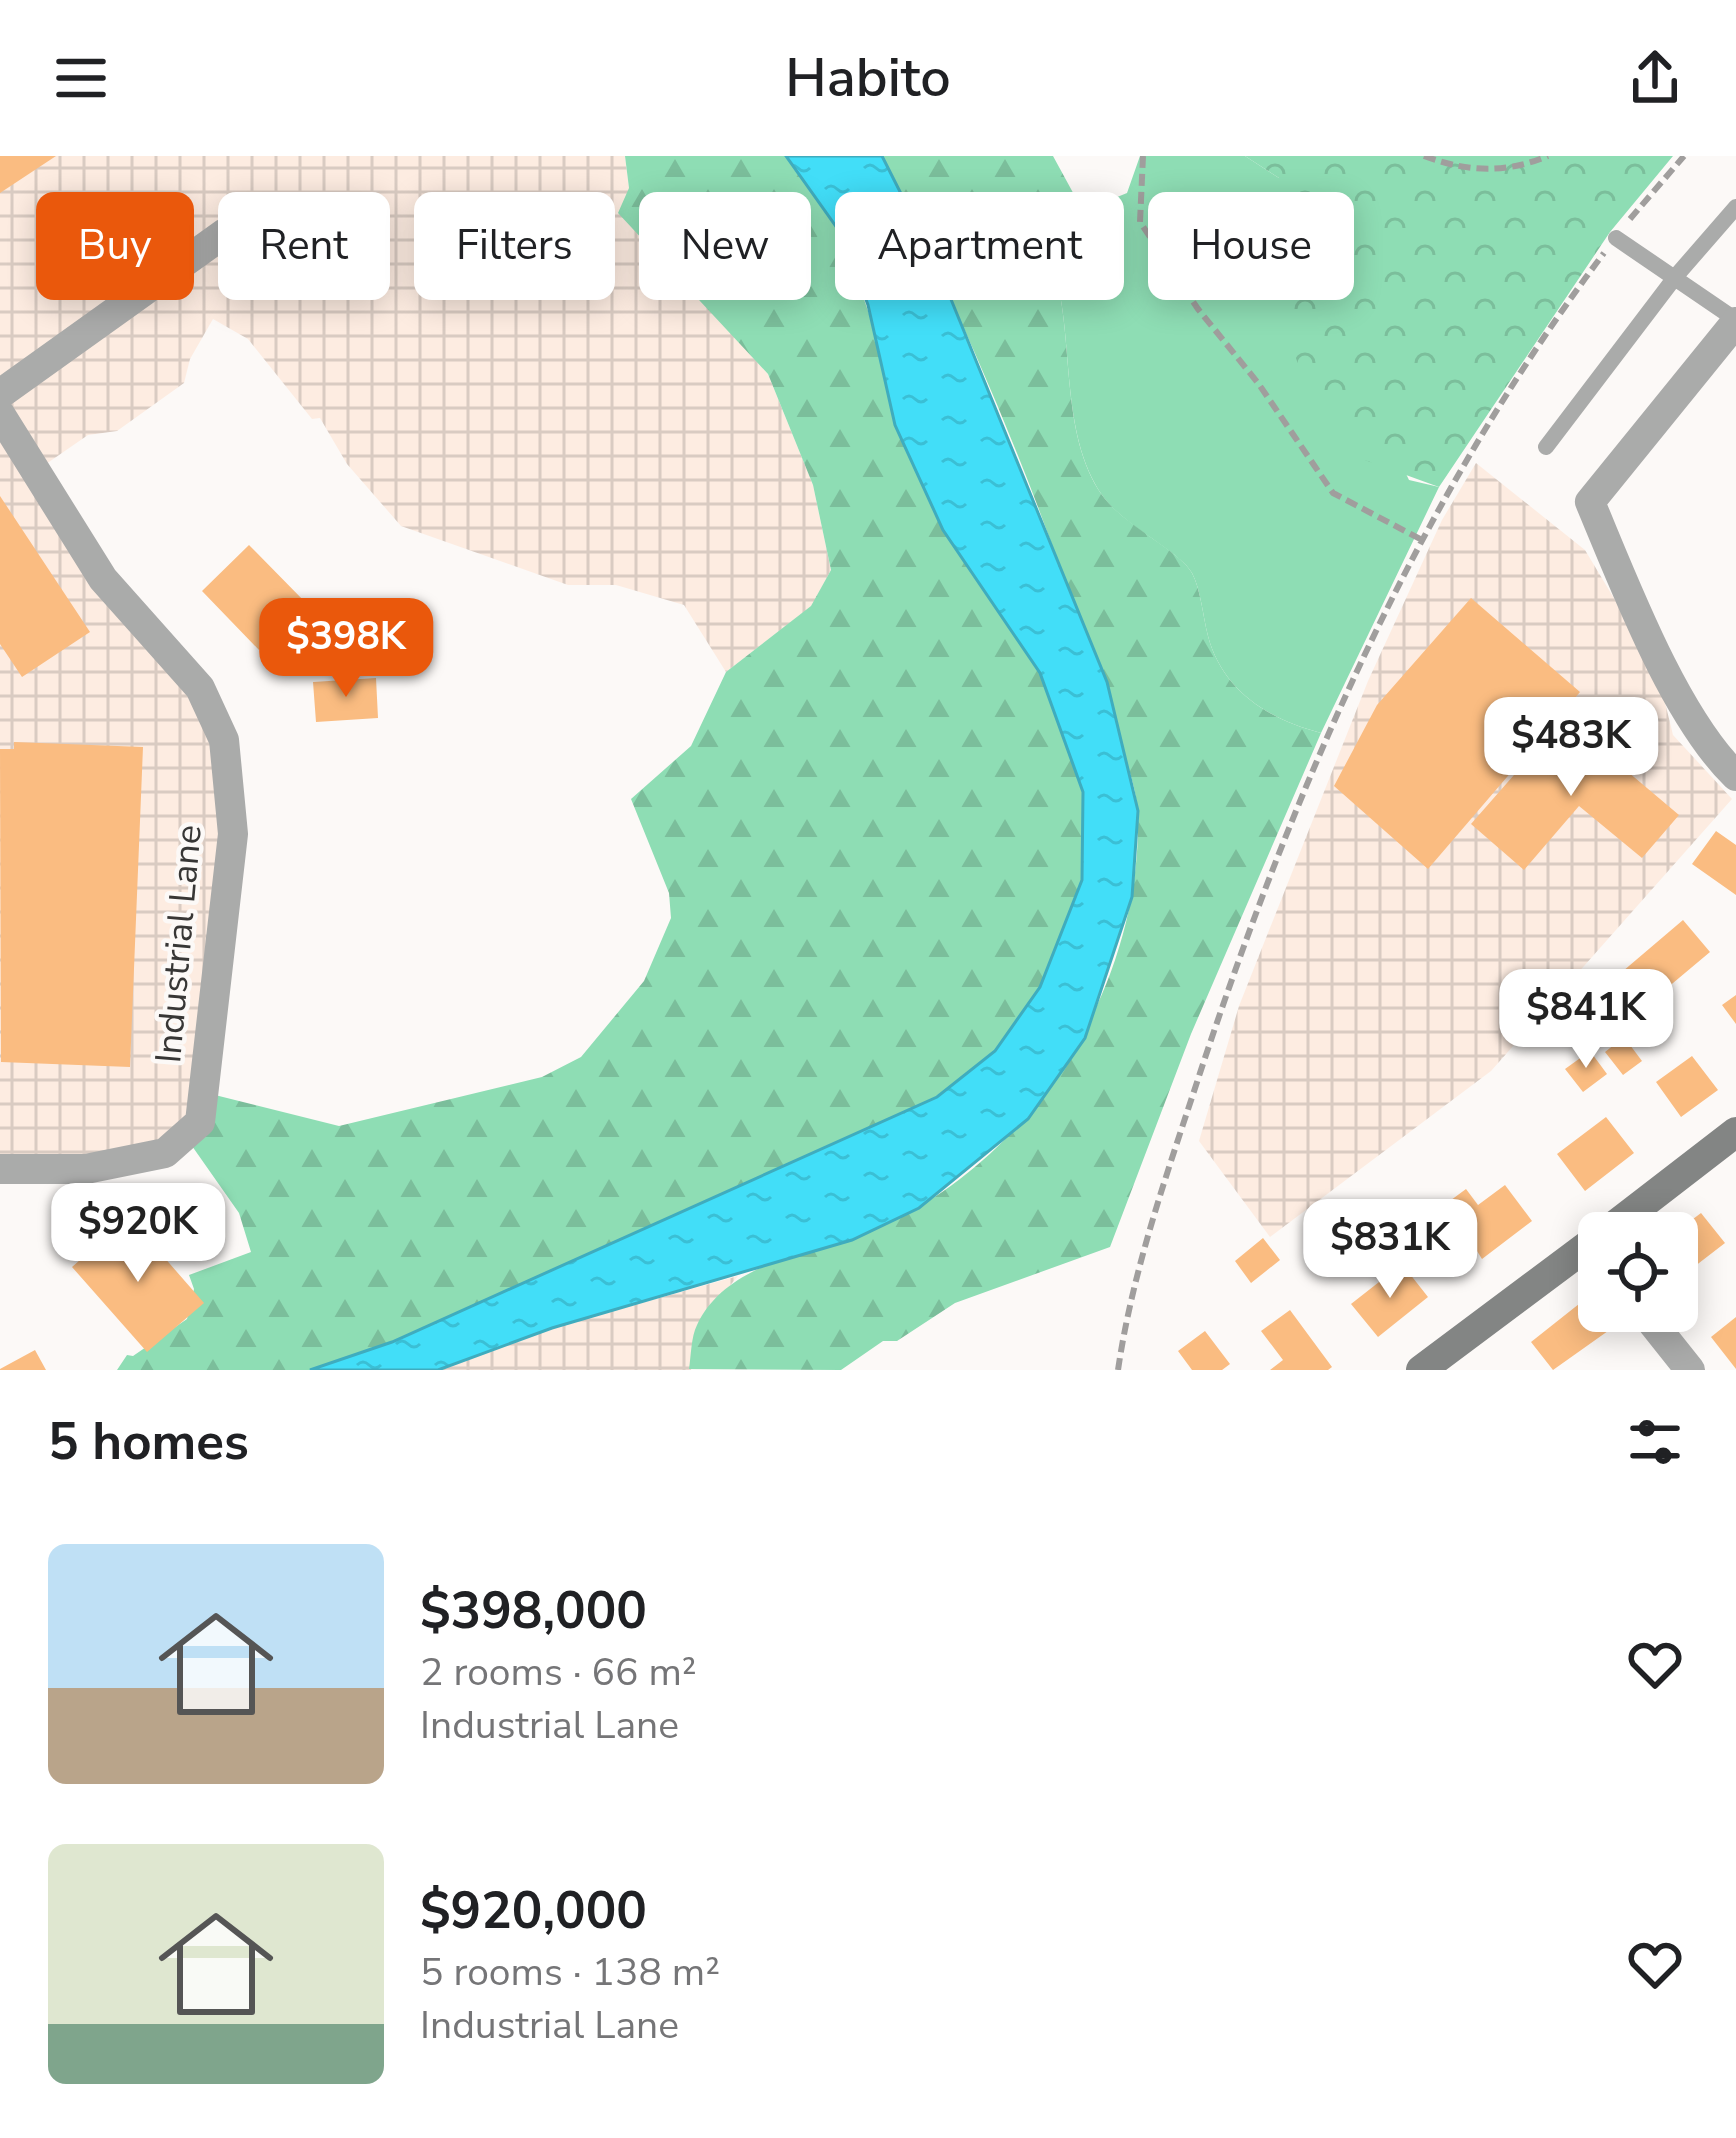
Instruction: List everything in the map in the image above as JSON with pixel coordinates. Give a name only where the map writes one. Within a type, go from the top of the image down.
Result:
[{"type":"main road","points":[[1636,1212],[1736,1132]]},
{"type":"main road","points":[[1421,1370],[1578,1256]]},
{"type":"street","points":[[0,394],[218,238]]},
{"type":"street","points":[[1736,321],[1590,502],[1630,598],[1697,724],[1736,776]]},
{"type":"street","name":"Industrial Lane","points":[[0,414],[104,580],[200,688],[224,740],[232,834],[200,1122],[165,1153],[86,1169],[0,1169]]},
{"type":"street","points":[[1660,1332],[1690,1370]]},
{"type":"lane","points":[[1546,446],[1676,276],[1736,207]]},
{"type":"lane","points":[[1616,238],[1736,321]]},
{"type":"path","points":[[1143,156],[1140,222],[1198,309],[1258,383],[1333,493],[1422,540]]},
{"type":"path","points":[[1424,156],[1462,169],[1507,170],[1548,156]]},
{"type":"path","points":[[1118,1370],[1137,1270],[1230,981],[1352,682],[1422,540],[1490,418],[1616,238],[1684,156]]},
{"type":"shaded area","points":[[0,156],[625,156],[629,188],[639,202],[639,300],[707,300],[768,374],[813,485],[831,570],[812,606],[726,672],[684,605],[616,585],[568,585],[401,526],[347,464],[320,418],[312,419],[248,339],[213,319],[190,359],[184,383],[117,431],[88,435],[33,473],[200,685],[232,830],[203,1095],[155,1154],[0,1168]]},
{"type":"shaded area","points":[[1476,463],[1585,550],[1657,670],[1673,735],[1732,799],[1491,1071],[1270,1237],[1199,1141],[1239,1006],[1368,681],[1442,520]]},
{"type":"shaded area","points":[[738,1276],[697,1325],[691,1370],[438,1370],[552,1328]]},
{"type":"green space","points":[[625,156],[786,156],[835,225],[835,300],[864,300],[943,530],[1040,673],[1083,792],[1082,880],[1040,987],[995,1051],[937,1097],[392,1342],[310,1370],[117,1370],[127,1355],[133,1356],[187,1319],[194,1289],[189,1275],[251,1252],[239,1213],[185,1136],[207,1093],[339,1126],[542,1077],[581,1057],[644,981],[671,918],[669,893],[631,799],[691,746],[726,672],[811,606],[831,570],[813,485],[768,374],[699,300],[811,300],[811,192],[639,192],[639,236],[618,213],[629,188]]},
{"type":"green space","points":[[882,156],[1053,156],[1073,192],[899,192]]},
{"type":"green space","points":[[1140,156],[1245,156],[1279,178],[1279,192],[1148,192],[1148,300],[1323,300],[1409,480],[1439,487],[1321,733],[1266,711],[1236,687],[1215,655],[1192,573],[1111,506],[1088,470],[1073,414],[1060,300],[1124,300],[1127,193]]},
{"type":"green space","points":[[1245,156],[1673,156],[1610,232],[1439,487],[1362,459],[1298,364],[1276,300],[1354,300],[1354,192],[1278,192],[1279,178]]},
{"type":"green space","points":[[951,300],[1061,300],[1073,415],[1088,470],[1102,495],[1192,573],[1215,655],[1236,687],[1266,711],[1321,733],[1191,1034],[1110,1247],[955,1303],[897,1341],[883,1341],[841,1370],[689,1369],[697,1325],[732,1284],[783,1258],[892,1221],[945,1190],[993,1151],[1036,1105],[1072,1053],[1101,998],[1122,939],[1134,878],[1138,816],[1134,786],[1056,556]]},
{"type":"water","points":[[786,156],[882,156],[900,192],[835,192],[835,225]]},
{"type":"water","points":[[866,300],[951,300],[1107,682],[1138,811],[1132,897],[1085,1038],[1028,1119],[919,1208],[852,1240],[552,1328],[438,1370],[310,1370],[392,1342],[937,1097],[995,1051],[1040,987],[1082,880],[1083,792],[1040,673],[943,530],[895,425]]},
{"type":"building","points":[[0,156],[56,156],[0,193]]},
{"type":"building","points":[[0,496],[90,632],[22,677],[0,644]]},
{"type":"building","points":[[249,545],[307,604],[259,650],[202,591]]},
{"type":"building","points":[[1471,598],[1580,692],[1428,869],[1334,786],[1377,705]]},
{"type":"building","points":[[376,678],[378,718],[316,722],[313,682]]},
{"type":"building","points":[[1564,718],[1679,815],[1642,858],[1579,806],[1524,870],[1471,824]]},
{"type":"building","points":[[14,742],[143,747],[130,1067],[1,1062],[0,749],[14,749]]},
{"type":"building","points":[[1716,831],[1736,845],[1736,895],[1692,864]]},
{"type":"building","points":[[1683,920],[1710,952],[1642,1009],[1616,977]]},
{"type":"building","points":[[1736,995],[1736,1024],[1722,1005]]},
{"type":"building","points":[[1624,1037],[1642,1061],[1623,1075],[1605,1052]]},
{"type":"building","points":[[1590,1051],[1607,1074],[1583,1092],[1565,1069]]},
{"type":"building","points":[[1692,1056],[1718,1090],[1681,1117],[1656,1082]]},
{"type":"building","points":[[1606,1117],[1634,1153],[1585,1191],[1557,1154]]},
{"type":"building","points":[[1505,1185],[1532,1221],[1482,1259],[1447,1203],[1466,1189],[1478,1205]]},
{"type":"building","points":[[1701,1213],[1725,1243],[1698,1264]]},
{"type":"building","points":[[129,1217],[204,1303],[147,1352],[72,1267]]},
{"type":"building","points":[[1263,1238],[1280,1260],[1251,1283],[1235,1261]]},
{"type":"building","points":[[1402,1264],[1428,1297],[1378,1337],[1351,1304]]},
{"type":"building","points":[[1578,1305],[1578,1332],[1607,1332],[1553,1370],[1531,1342]]},
{"type":"building","points":[[1290,1310],[1332,1367],[1328,1370],[1270,1370],[1283,1360],[1261,1331]]},
{"type":"building","points":[[1736,1317],[1736,1369],[1711,1337]]},
{"type":"building","points":[[1205,1331],[1230,1364],[1222,1370],[1192,1370],[1178,1351]]},
{"type":"building","points":[[35,1350],[46,1370],[0,1370],[0,1369]]}]
